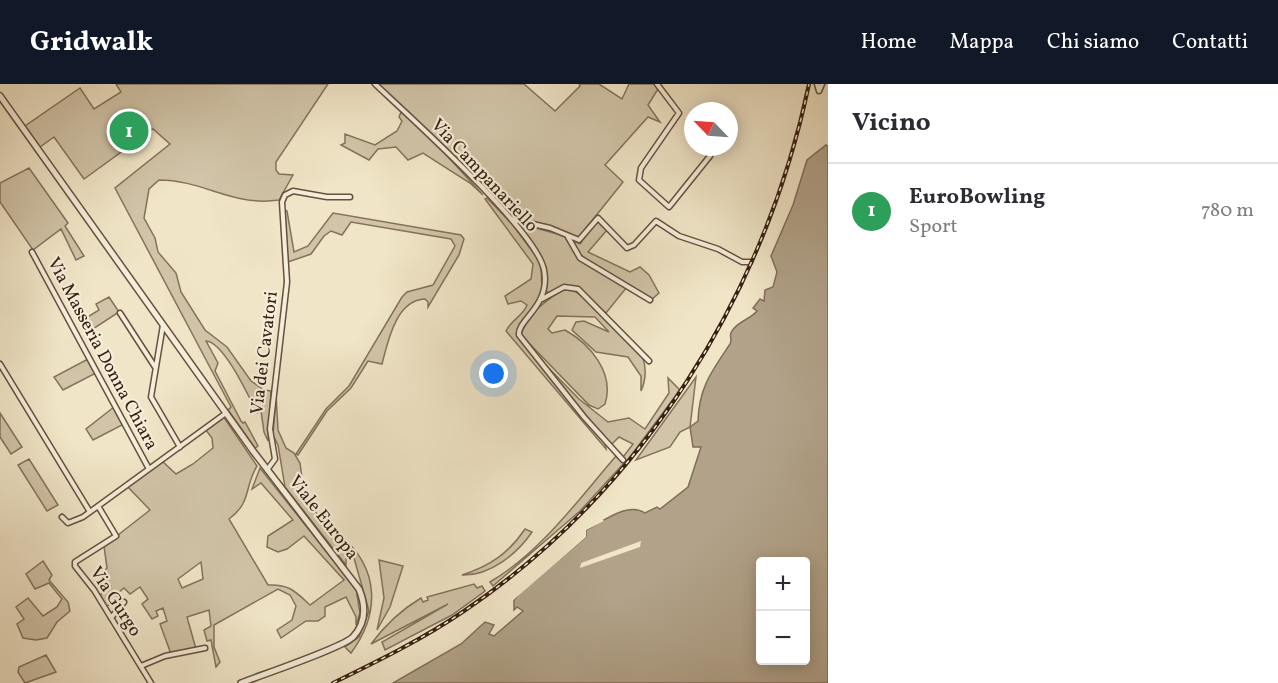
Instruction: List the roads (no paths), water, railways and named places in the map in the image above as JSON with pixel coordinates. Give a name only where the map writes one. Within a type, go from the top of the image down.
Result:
[{"type":"street","name":"Via Campanariello","points":[[375,84],[428,133],[510,219],[541,260],[544,271],[542,299]]},
{"type":"street","points":[[657,84],[680,113],[641,168],[639,180],[669,207],[710,156]]},
{"type":"street","name":"Viale Europa","points":[[0,96],[267,470],[357,585],[364,612],[358,630],[346,642],[241,683]]},
{"type":"street","name":"Via dei Cavatori","points":[[267,470],[275,459],[270,429],[286,305],[282,202],[285,195],[293,191],[327,197],[350,196]]},
{"type":"street","points":[[510,219],[550,228],[579,240],[598,218],[624,246],[631,247],[656,220],[679,236],[718,249],[742,262],[750,262]]},
{"type":"street","points":[[568,236],[580,258],[650,300]]},
{"type":"street","name":"Via Masseria Donna Chiara","points":[[32,252],[149,469]]},
{"type":"street","points":[[623,460],[595,431],[519,335],[521,326],[542,299],[564,287],[578,289],[649,361]]},
{"type":"street","points":[[120,313],[156,368]]},
{"type":"street","points":[[163,325],[152,401],[180,447]]},
{"type":"street","points":[[0,364],[90,512]]},
{"type":"street","name":"Via Masseria Donna Chiara","points":[[63,517],[70,523],[90,512],[226,413]]},
{"type":"street","name":"Via Gurgo","points":[[98,506],[116,536],[75,562],[75,566],[90,584],[151,683]]},
{"type":"street","points":[[111,618],[124,602]]},
{"type":"street","points":[[141,666],[165,656],[206,648]]},
{"type":"railway","points":[[333,683],[433,631],[464,611],[528,562],[587,507],[640,446],[687,381],[728,311],[762,238],[789,162],[809,84]]},
{"type":"place","name":"EuroBowling","points":[[129,131]]}]
